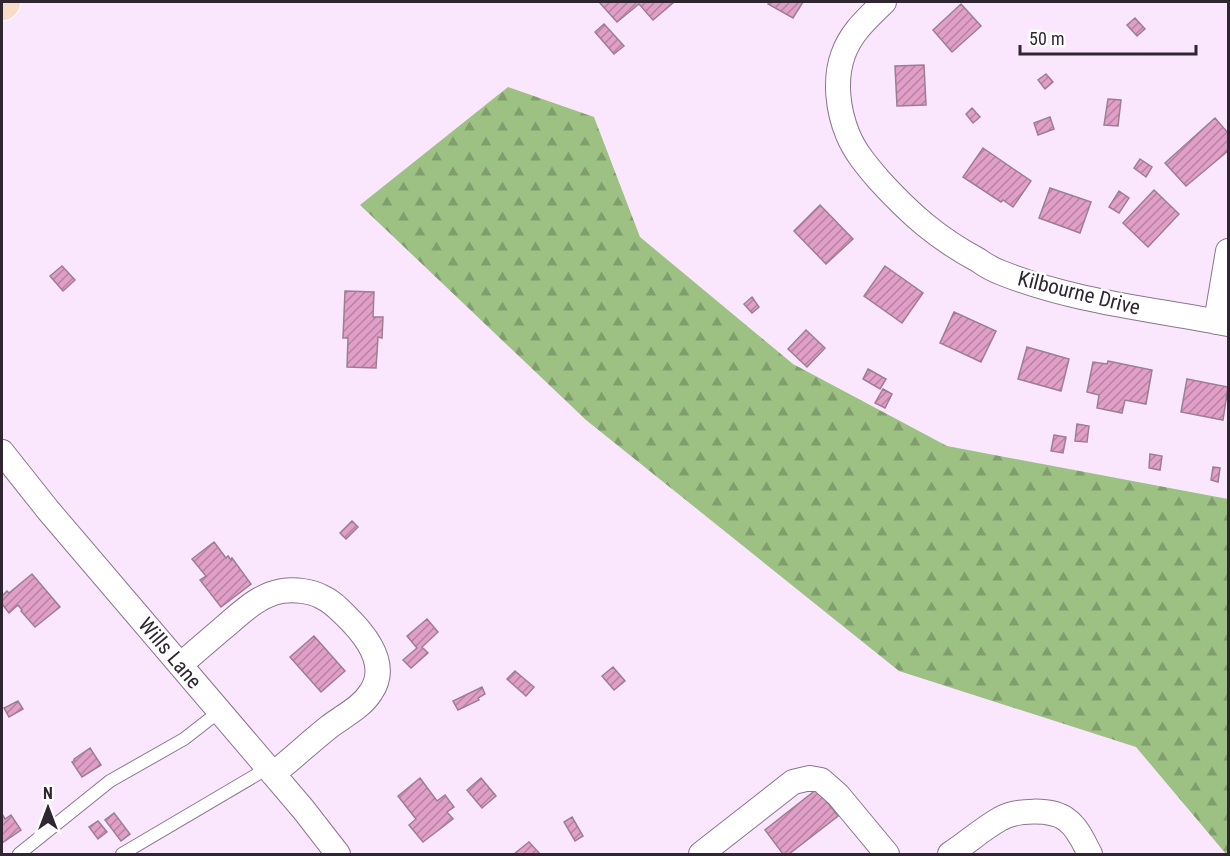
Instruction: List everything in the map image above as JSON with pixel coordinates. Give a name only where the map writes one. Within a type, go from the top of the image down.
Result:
[{"type":"street","name":"Kilbourne Drive","points":[[884,2],[852,35],[843,56],[839,76],[841,117],[858,155],[891,193],[922,223],[957,249],[1000,272],[1054,291],[1222,323]]},
{"type":"street","points":[[1222,323],[1228,251]]},
{"type":"street","name":"Wills Lane","points":[[2,452],[48,510],[271,771],[338,855]]},
{"type":"street","points":[[180,665],[247,608],[261,598],[283,590],[300,590],[320,596],[332,602],[351,621],[369,642],[378,668],[377,681],[360,704],[271,771]]},
{"type":"street","points":[[701,855],[793,782],[810,778],[821,780],[838,795],[887,855]]},
{"type":"street","points":[[950,855],[1001,818],[1016,814],[1045,812],[1067,819],[1090,855]]},
{"type":"lane","points":[[19,855],[110,781],[184,739],[220,711]]},
{"type":"lane","points":[[122,855],[271,771]]},
{"type":"green space","points":[[508,87],[594,117],[640,237],[793,364],[947,446],[1228,499],[1228,854],[1136,747],[899,671],[586,420],[360,205]]},
{"type":"building","points":[[599,2],[673,3],[653,20],[639,4],[617,22]]},
{"type":"building","points":[[769,2],[803,2],[793,18],[768,4]]},
{"type":"building","points":[[961,4],[981,26],[952,52],[933,30]]},
{"type":"building","points":[[1135,18],[1145,29],[1137,36],[1127,25]]},
{"type":"building","points":[[604,24],[624,46],[614,54],[595,32]]},
{"type":"building","points":[[924,65],[926,105],[897,106],[895,66]]},
{"type":"building","points":[[1046,74],[1053,82],[1045,89],[1038,80]]},
{"type":"building","points":[[1108,99],[1121,100],[1118,126],[1104,125]]},
{"type":"building","points":[[972,108],[980,117],[973,123],[966,114]]},
{"type":"building","points":[[1050,117],[1054,129],[1038,135],[1034,123]]},
{"type":"building","points":[[1215,118],[1228,133],[1228,151],[1186,186],[1165,163]]},
{"type":"building","points":[[983,148],[1031,181],[1013,207],[1003,200],[1001,202],[963,177]]},
{"type":"building","points":[[1140,159],[1152,167],[1146,177],[1134,168]]},
{"type":"building","points":[[1050,188],[1091,202],[1080,233],[1039,218]]},
{"type":"building","points":[[1154,190],[1179,214],[1148,247],[1123,223]]},
{"type":"building","points":[[1119,191],[1129,198],[1119,213],[1109,207]]},
{"type":"building","points":[[820,205],[853,239],[826,264],[794,231]]},
{"type":"building","points":[[62,266],[75,280],[63,291],[50,276]]},
{"type":"building","points":[[885,266],[923,293],[902,323],[864,296]]},
{"type":"building","points":[[345,291],[374,292],[373,317],[383,317],[382,338],[378,337],[376,368],[347,367],[348,338],[343,338]]},
{"type":"building","points":[[752,297],[759,307],[752,313],[744,304]]},
{"type":"building","points":[[954,312],[996,331],[981,362],[940,343]]},
{"type":"building","points":[[806,330],[825,348],[807,367],[788,349]]},
{"type":"building","points":[[1027,347],[1069,359],[1061,391],[1018,379]]},
{"type":"building","points":[[1108,361],[1152,370],[1146,404],[1125,400],[1122,413],[1097,408],[1099,395],[1087,392],[1093,362],[1107,364]]},
{"type":"building","points":[[868,369],[886,379],[880,389],[863,379]]},
{"type":"building","points":[[1187,379],[1228,387],[1223,420],[1181,412]]},
{"type":"building","points":[[883,389],[892,394],[885,408],[875,403]]},
{"type":"building","points":[[1077,424],[1089,426],[1087,442],[1075,441]]},
{"type":"building","points":[[1054,435],[1066,437],[1063,453],[1051,451]]},
{"type":"building","points":[[1150,454],[1162,456],[1160,470],[1149,468]]},
{"type":"building","points":[[1213,467],[1220,468],[1218,482],[1211,480]]},
{"type":"building","points":[[352,521],[358,527],[346,539],[340,533]]},
{"type":"building","points":[[214,542],[226,558],[228,556],[231,560],[232,558],[251,584],[221,607],[200,580],[206,576],[192,559]]},
{"type":"building","points":[[32,574],[60,607],[35,627],[18,605],[9,613],[2,604],[2,596],[7,591],[9,593]]},
{"type":"building","points":[[427,619],[438,632],[422,647],[428,653],[411,668],[403,660],[417,648],[407,636]]},
{"type":"building","points":[[314,636],[345,671],[321,692],[290,657]]},
{"type":"building","points":[[613,667],[625,681],[614,690],[602,676]]},
{"type":"building","points":[[515,671],[534,687],[526,696],[507,679]]},
{"type":"building","points":[[482,687],[485,694],[478,698],[479,700],[458,710],[453,701]]},
{"type":"building","points":[[18,701],[23,709],[9,717],[4,708]]},
{"type":"building","points":[[90,748],[101,765],[82,777],[72,762]]},
{"type":"building","points":[[420,778],[437,801],[445,795],[454,807],[447,812],[453,819],[423,842],[409,825],[416,819],[398,796]]},
{"type":"building","points":[[481,778],[496,796],[482,808],[467,790]]},
{"type":"building","points":[[817,789],[838,816],[789,854],[783,854],[765,830]]},
{"type":"building","points":[[114,813],[130,834],[121,841],[105,820]]},
{"type":"building","points":[[2,814],[5,819],[11,815],[21,830],[2,843]]},
{"type":"building","points":[[572,817],[583,836],[575,841],[564,822]]},
{"type":"building","points":[[98,821],[107,832],[98,839],[89,827]]},
{"type":"building","points":[[529,842],[540,854],[514,854]]}]
